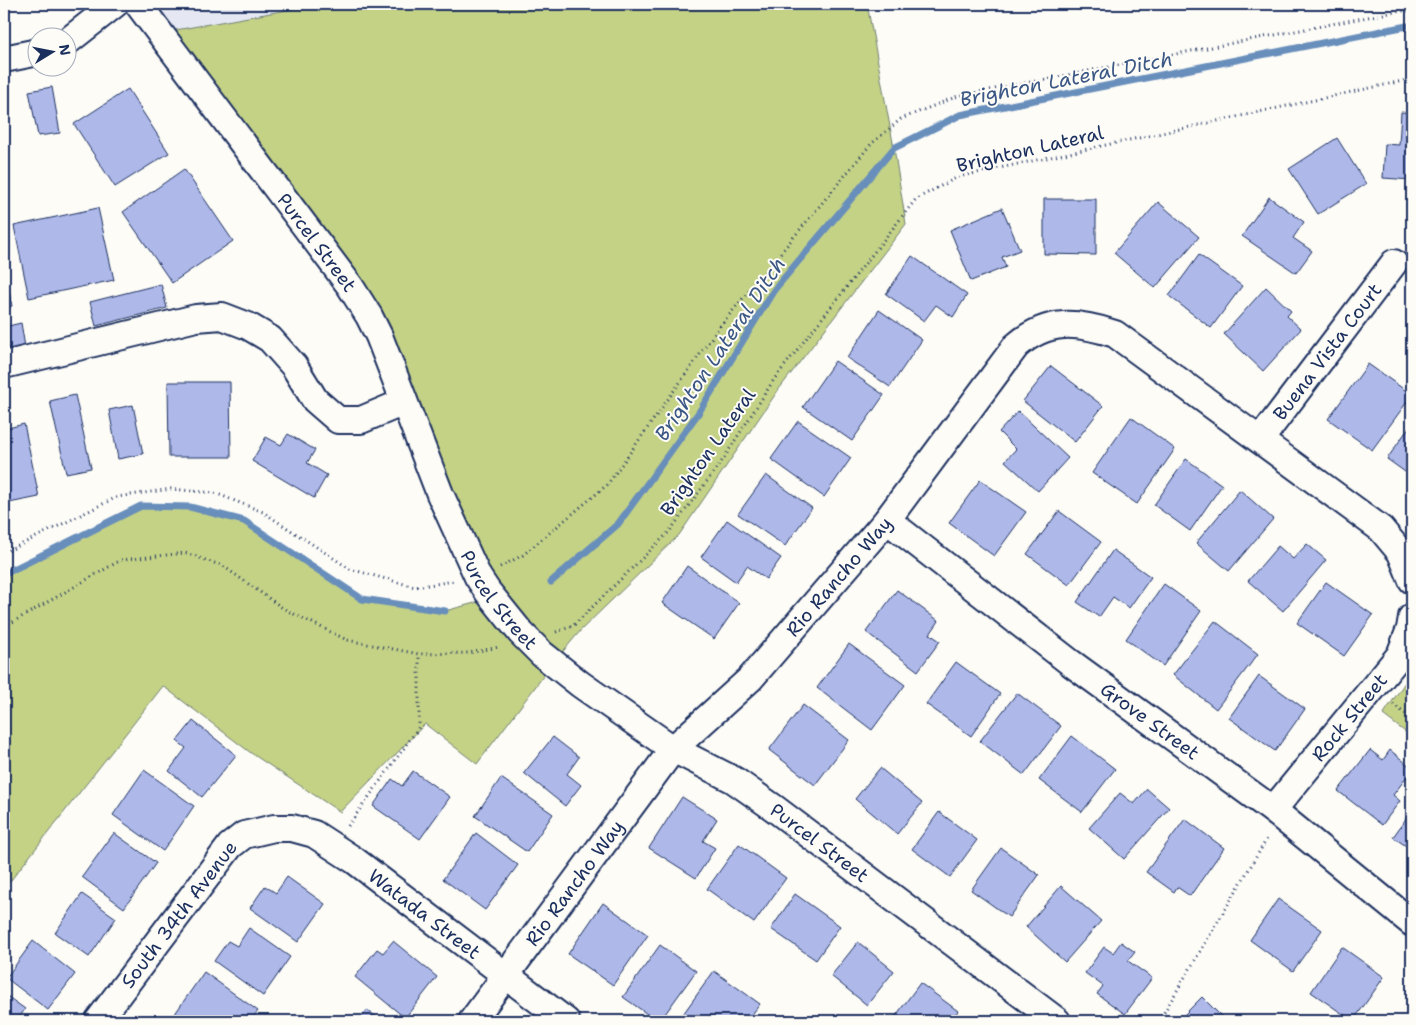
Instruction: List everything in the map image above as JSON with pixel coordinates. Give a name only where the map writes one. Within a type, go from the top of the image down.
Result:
[{"type":"street","points":[[78,32],[115,4]]},
{"type":"street","name":"Purcel Street","points":[[138,4],[350,286],[369,316],[379,336],[440,494],[478,577],[488,592],[530,641],[542,654],[580,684],[673,749],[734,780],[774,808],[1057,1021]]},
{"type":"street","points":[[4,59],[28,54]]},
{"type":"street","name":"Buena Vista Court","points":[[1260,440],[1394,263]]},
{"type":"street","points":[[4,365],[196,318],[222,316],[248,326],[270,339],[294,366],[314,400],[338,420],[361,420],[404,402]]},
{"type":"street","name":"Rio Rancho Way","points":[[472,1021],[506,978],[673,749],[750,679],[887,520],[1016,346],[1028,335],[1064,324],[1081,325],[1115,334],[1260,440]]},
{"type":"street","points":[[1260,440],[1380,529],[1401,553],[1412,580]]},
{"type":"street","name":"Grove Street","points":[[887,520],[1071,663],[1273,810],[1412,923]]},
{"type":"street","name":"Rock Street","points":[[1273,810],[1400,655],[1410,629],[1412,617]]},
{"type":"street","name":"Watada Street","points":[[274,828],[292,828],[314,834],[334,847],[506,978],[566,1021]]},
{"type":"street","name":"South 34th Avenue","points":[[98,1021],[230,846],[244,835],[274,828]]},
{"type":"path","points":[[4,553],[117,497],[171,489],[215,494],[263,512],[350,569],[415,587],[478,577],[523,555],[607,485],[720,326],[871,144],[901,120],[958,96],[1399,11],[1412,11]]},
{"type":"path","name":"Brighton Lateral","points":[[4,627],[121,560],[186,554],[223,566],[284,609],[347,640],[419,654],[469,653],[530,641],[573,626],[669,532],[720,464],[775,378],[916,199],[958,177],[1412,79]]},
{"type":"path","points":[[334,847],[419,726],[419,654]]},
{"type":"path","points":[[1159,1021],[1268,839],[1273,810]]},
{"type":"shaded area","points":[[138,4],[321,4],[159,33]]},
{"type":"green space","points":[[321,4],[867,4],[906,224],[779,389],[679,535],[581,630],[554,662],[477,764],[425,724],[340,812],[251,753],[163,686],[4,889],[4,574],[141,506],[190,507],[244,521],[362,599],[445,611],[493,598],[379,336],[159,33]]},
{"type":"green space","points":[[1412,672],[1412,737],[1383,715]]},
{"type":"building","points":[[52,87],[60,133],[38,136],[29,91]]},
{"type":"building","points":[[128,89],[169,153],[115,187],[74,124]]},
{"type":"building","points":[[1401,112],[1412,113],[1412,180],[1383,178],[1385,144],[1399,145]]},
{"type":"building","points":[[1337,138],[1366,184],[1318,214],[1289,169]]},
{"type":"building","points":[[184,169],[233,241],[172,283],[123,212]]},
{"type":"building","points":[[1269,197],[1304,222],[1293,238],[1312,251],[1296,273],[1242,236]]},
{"type":"building","points":[[1044,199],[1096,199],[1096,255],[1044,254]]},
{"type":"building","points":[[1158,202],[1199,237],[1155,288],[1114,253]]},
{"type":"building","points":[[98,208],[114,280],[29,298],[14,226]]},
{"type":"building","points":[[1002,208],[1020,250],[1002,257],[1006,267],[971,281],[950,230]]},
{"type":"building","points":[[1199,255],[1242,286],[1211,328],[1169,296]]},
{"type":"building","points":[[912,256],[967,295],[953,317],[936,305],[924,321],[886,294]]},
{"type":"building","points":[[4,266],[12,306],[4,308]]},
{"type":"building","points":[[161,284],[167,308],[96,326],[90,302]]},
{"type":"building","points":[[1266,287],[1291,311],[1287,316],[1301,329],[1263,371],[1224,334]]},
{"type":"building","points":[[879,310],[922,340],[890,387],[847,358]]},
{"type":"building","points":[[21,323],[25,347],[4,351],[4,327]]},
{"type":"building","points":[[835,361],[884,395],[852,441],[803,407]]},
{"type":"building","points":[[1368,364],[1412,395],[1372,450],[1328,419]]},
{"type":"building","points":[[1051,366],[1103,406],[1075,442],[1023,401]]},
{"type":"building","points":[[168,382],[230,382],[231,457],[169,457]]},
{"type":"building","points":[[75,395],[91,468],[66,473],[50,401]]},
{"type":"building","points":[[133,405],[143,454],[118,459],[109,410]]},
{"type":"building","points":[[1018,411],[1068,458],[1038,491],[1005,461],[1016,449],[999,432]]},
{"type":"building","points":[[1131,417],[1175,449],[1137,504],[1092,473]]},
{"type":"building","points":[[798,421],[851,458],[824,497],[771,459]]},
{"type":"building","points":[[1412,423],[1412,477],[1387,459]]},
{"type":"building","points":[[24,424],[39,497],[4,504],[4,429]]},
{"type":"building","points":[[288,434],[315,450],[307,463],[327,475],[314,498],[252,461],[266,437],[281,445]]},
{"type":"building","points":[[1186,459],[1222,485],[1190,531],[1154,505]]},
{"type":"building","points":[[766,475],[812,508],[785,546],[738,514]]},
{"type":"building","points":[[980,480],[1026,512],[994,556],[949,523]]},
{"type":"building","points":[[1240,490],[1273,519],[1229,571],[1196,543]]},
{"type":"building","points":[[1059,511],[1101,542],[1069,585],[1027,554]]},
{"type":"building","points":[[727,520],[781,558],[766,579],[747,566],[736,582],[701,557]]},
{"type":"building","points":[[1307,544],[1326,560],[1283,611],[1248,581],[1278,546],[1293,559]]},
{"type":"building","points":[[1113,550],[1151,577],[1129,608],[1113,597],[1099,617],[1077,602]]},
{"type":"building","points":[[687,566],[739,603],[714,639],[662,603]]},
{"type":"building","points":[[1326,582],[1373,615],[1344,656],[1297,623]]},
{"type":"building","points":[[1164,584],[1201,611],[1163,666],[1126,639]]},
{"type":"building","points":[[897,590],[939,621],[930,634],[940,641],[918,671],[866,632]]},
{"type":"building","points":[[1215,621],[1258,654],[1216,709],[1173,675]]},
{"type":"building","points":[[849,644],[905,685],[872,730],[817,688]]},
{"type":"building","points":[[956,662],[1000,694],[971,736],[926,704]]},
{"type":"building","points":[[1259,676],[1305,709],[1275,751],[1229,718]]},
{"type":"building","points":[[1017,693],[1061,726],[1024,775],[980,741]]},
{"type":"building","points":[[803,705],[849,740],[815,785],[769,750]]},
{"type":"building","points":[[193,721],[236,755],[202,797],[169,771],[186,748],[177,741]]},
{"type":"building","points":[[1072,736],[1115,769],[1082,812],[1039,780]]},
{"type":"building","points":[[553,737],[579,757],[567,774],[581,785],[565,806],[524,773]]},
{"type":"building","points":[[1370,750],[1383,760],[1390,750],[1412,768],[1393,795],[1400,801],[1382,825],[1338,791]]},
{"type":"building","points":[[880,768],[922,803],[897,834],[855,799]]},
{"type":"building","points":[[144,770],[194,806],[163,851],[113,815]]},
{"type":"building","points":[[413,771],[450,797],[420,839],[373,806],[392,779],[402,786]]},
{"type":"building","points":[[501,778],[553,814],[527,852],[475,816]]},
{"type":"building","points":[[1147,789],[1169,808],[1124,859],[1089,828],[1120,793],[1134,804]]},
{"type":"building","points":[[682,797],[717,819],[703,841],[715,848],[696,878],[649,848]]},
{"type":"building","points":[[1412,810],[1412,850],[1393,837]]},
{"type":"building","points":[[939,812],[977,840],[950,877],[912,849]]},
{"type":"building","points":[[1185,819],[1224,848],[1190,896],[1177,887],[1174,892],[1146,872]]},
{"type":"building","points":[[114,833],[156,863],[124,908],[82,877]]},
{"type":"building","points":[[476,833],[518,865],[485,910],[443,879]]},
{"type":"building","points":[[739,844],[786,878],[754,923],[707,889]]},
{"type":"building","points":[[1001,848],[1039,875],[1009,917],[971,890]]},
{"type":"building","points":[[287,877],[325,904],[298,942],[250,908],[265,886],[276,893]]},
{"type":"building","points":[[1061,886],[1101,921],[1065,962],[1026,927]]},
{"type":"building","points":[[82,894],[116,918],[89,957],[55,933]]},
{"type":"building","points":[[795,894],[840,926],[816,960],[771,929]]},
{"type":"building","points":[[1278,899],[1322,930],[1293,971],[1250,940]]},
{"type":"building","points":[[603,903],[648,935],[613,985],[568,954]]},
{"type":"building","points":[[249,928],[290,957],[263,996],[214,961],[228,941],[237,946]]},
{"type":"building","points":[[33,941],[75,974],[48,1010],[6,978]]},
{"type":"building","points":[[393,941],[437,977],[405,1018],[355,977],[377,949],[383,953]]},
{"type":"building","points":[[858,942],[894,971],[867,1005],[831,976]]},
{"type":"building","points":[[1121,942],[1135,952],[1128,961],[1152,978],[1125,1014],[1097,994],[1103,986],[1085,973],[1104,947],[1113,953]]},
{"type":"building","points":[[660,945],[696,971],[660,1021],[657,1021],[623,997]]},
{"type":"building","points":[[1342,947],[1384,977],[1353,1021],[1311,992]]},
{"type":"building","points":[[714,971],[760,1004],[747,1021],[678,1021]]},
{"type":"building","points":[[204,972],[258,1011],[250,1021],[177,1021],[172,1018]]},
{"type":"building","points":[[920,983],[958,1011],[950,1021],[892,1021]]},
{"type":"building","points":[[4,994],[25,1009],[17,1021],[4,1021]]},
{"type":"building","points":[[1202,997],[1226,1021],[1188,1021],[1183,1016]]},
{"type":"building","points":[[367,1010],[382,1021],[359,1021]]},
{"type":"waterway","name":"Brighton Lateral Ditch","points":[[551,582],[618,524],[699,412],[774,290],[894,148],[960,115],[1407,26],[1412,27]]},
{"type":"waterway","name":"Brighton Lateral Ditch","points":[[4,574],[141,506],[190,507],[244,521],[362,599],[445,611]]}]
